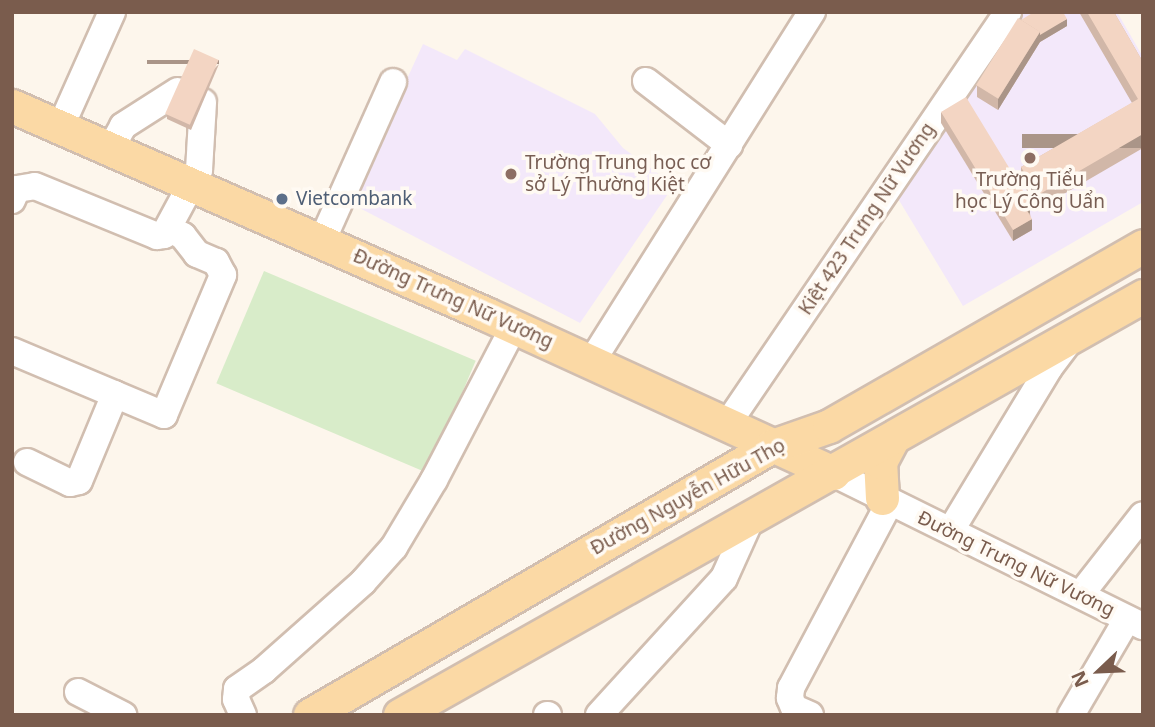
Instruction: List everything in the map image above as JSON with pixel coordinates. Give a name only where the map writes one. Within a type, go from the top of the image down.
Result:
[{"type":"main road","name":"Đường Trưng Nữ Vương","points":[[12,106],[514,326],[728,427],[833,473]]},
{"type":"main road","name":"Đường Nguyễn Hữu Thọ","points":[[310,715],[772,446],[829,426],[1143,246]]},
{"type":"main road","points":[[400,715],[1143,296]]},
{"type":"main road","points":[[717,478],[728,454],[728,427]]},
{"type":"main road","points":[[886,500],[880,462],[892,439]]},
{"type":"street","points":[[61,126],[111,12]]},
{"type":"street","points":[[592,361],[812,12]]},
{"type":"street","name":"Kiệt 423 Trưng Nữ Vương","points":[[728,427],[1008,12]]},
{"type":"street","points":[[646,81],[729,145]]},
{"type":"street","points":[[322,241],[393,82]]},
{"type":"street","points":[[111,148],[122,125],[178,92]]},
{"type":"street","points":[[12,200],[17,189],[35,186],[157,236],[169,229],[199,170],[203,102]]},
{"type":"street","points":[[12,351],[164,415],[223,275],[216,262],[197,254],[183,236],[169,229]]},
{"type":"street","points":[[243,715],[236,699],[237,689],[264,670],[363,582],[394,547],[434,480],[514,326]]},
{"type":"street","points":[[951,530],[1049,368],[1072,337]]},
{"type":"street","points":[[27,463],[70,483],[79,481],[115,394]]},
{"type":"street","name":"Đường Trưng Nữ Vương","points":[[833,473],[1135,622]]},
{"type":"street","points":[[810,715],[794,708],[791,688],[886,500]]},
{"type":"street","points":[[1081,594],[1143,515]]},
{"type":"street","points":[[599,715],[724,578],[752,516]]},
{"type":"street","points":[[1080,712],[1135,622]]},
{"type":"street","points":[[78,692],[123,715]]},
{"type":"shaded area","name":"Trường Tiểu học Lý Công Uẩn","points":[[1017,12],[1117,12],[1143,57],[1143,202],[963,306],[894,192]]},
{"type":"shaded area","name":"Trường Trung học cơ sở Lý Thường Kiệt","points":[[423,44],[457,60],[465,49],[595,114],[623,148],[674,185],[580,323],[350,203]]},
{"type":"green space","points":[[264,271],[476,361],[428,473],[216,383]]},
{"type":"building","points":[[1034,12],[1063,12],[1067,19],[1040,35],[1040,32],[1021,20]]},
{"type":"building","points":[[1087,12],[1114,12],[1143,62],[1143,134],[1038,195],[1021,167],[1138,99]]},
{"type":"building","points":[[1018,18],[1040,32],[998,99],[976,85]]},
{"type":"building","points":[[194,49],[219,60],[190,125],[165,114]]},
{"type":"building","points":[[966,97],[1030,202],[1024,205],[1032,219],[1013,230],[941,112]]},
{"type":"place","name":"Trường Tiểu học Lý Công Uẩn","points":[[1030,158]]},
{"type":"place","name":"Trường Trung học cơ sở Lý Thường Kiệt","points":[[511,174]]},
{"type":"place","name":"Vietcombank","points":[[282,199]]}]
